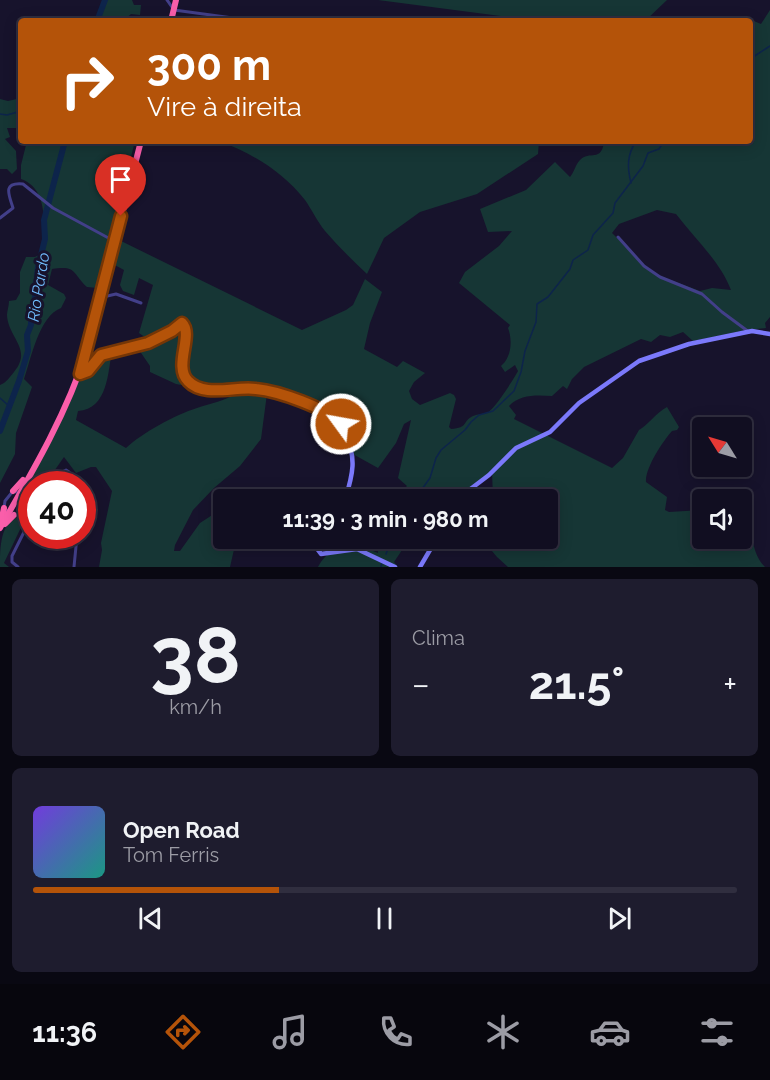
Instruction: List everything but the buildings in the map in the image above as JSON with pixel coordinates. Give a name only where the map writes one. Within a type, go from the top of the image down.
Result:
[{"type":"highway","points":[[172,18],[176,0]]},
{"type":"highway","points":[[31,471],[66,406],[80,374],[140,144]]},
{"type":"highway","points":[[0,527],[18,501]]},
{"type":"street","points":[[167,0],[174,10],[233,18]]},
{"type":"street","points":[[0,218],[12,209],[7,193],[13,185],[20,183],[27,186],[53,208],[114,241]]},
{"type":"street","points":[[618,237],[644,266],[660,277],[702,294],[748,332]]},
{"type":"street","points":[[101,298],[116,294],[141,303]]},
{"type":"street","points":[[80,374],[88,371],[101,355],[148,343],[172,331],[182,323],[186,330],[183,371],[186,379],[194,385],[209,390],[249,388],[269,391],[319,410],[340,422],[354,463],[348,489]]},
{"type":"street","points":[[471,489],[489,476],[514,450],[550,432],[569,411],[636,363],[685,345],[748,332],[770,334]]},
{"type":"street","points":[[18,501],[12,512],[18,514]]},
{"type":"street","points":[[18,544],[12,556],[12,562],[18,567]]},
{"type":"street","points":[[74,567],[76,549]]},
{"type":"street","points":[[317,549],[321,554],[357,549],[395,567]]},
{"type":"street","points":[[420,567],[431,549]]},
{"type":"green space","points":[[104,0],[132,0],[134,5],[141,5],[140,15],[131,14],[126,18],[97,18]]},
{"type":"green space","points":[[378,0],[667,0],[648,18],[515,18]]},
{"type":"green space","points":[[770,10],[770,317],[765,323],[766,328],[693,341],[683,332],[670,337],[660,335],[651,342],[641,339],[584,367],[572,379],[567,389],[563,386],[552,396],[523,397],[509,406],[516,415],[514,419],[612,468],[623,458],[639,430],[667,407],[679,427],[672,431],[655,455],[646,476],[646,482],[667,497],[665,510],[669,512],[692,511],[692,549],[752,549],[752,539],[755,551],[765,567],[508,567],[490,549],[558,549],[558,489],[493,489],[492,471],[467,489],[404,489],[407,486],[398,478],[411,420],[404,424],[396,443],[378,468],[351,453],[341,422],[325,409],[273,386],[268,386],[261,439],[240,466],[193,510],[175,545],[174,551],[180,551],[200,523],[213,515],[213,549],[234,549],[230,567],[99,567],[101,543],[112,491],[96,467],[74,471],[64,457],[54,471],[33,471],[82,373],[99,355],[112,350],[105,388],[101,397],[88,409],[78,411],[76,420],[126,448],[141,436],[169,420],[237,393],[230,387],[197,388],[176,384],[150,372],[150,366],[137,347],[149,340],[139,333],[153,285],[139,278],[134,295],[123,291],[120,285],[124,270],[111,263],[117,239],[302,330],[353,305],[365,279],[382,292],[370,323],[364,349],[397,367],[403,361],[425,373],[414,382],[409,391],[412,399],[420,405],[450,393],[454,395],[456,399],[449,427],[451,429],[463,426],[473,416],[487,413],[499,400],[518,371],[515,365],[505,372],[501,366],[507,359],[510,349],[508,328],[510,325],[459,283],[465,272],[499,246],[512,231],[488,232],[480,209],[526,190],[555,162],[570,177],[580,160],[601,152],[604,144],[753,144],[753,21],[761,24]],"holes":[[[657,210],[676,214],[720,269],[731,290],[712,288],[700,291],[660,276],[647,267],[612,233],[619,224]]]},
{"type":"green space","points":[[0,99],[8,101],[18,99],[18,128],[7,128],[10,137],[5,139],[16,151],[17,169],[12,174],[7,169],[0,169]]},
{"type":"green space","points":[[134,144],[98,288],[87,287],[70,269],[52,269],[48,285],[64,294],[66,298],[61,308],[53,313],[41,329],[33,350],[24,379],[32,387],[16,433],[15,454],[0,483],[0,385],[6,382],[14,372],[21,357],[18,344],[8,323],[9,301],[16,300],[20,293],[20,272],[26,257],[35,257],[42,253],[43,243],[44,222],[41,200],[37,191],[21,179],[21,165],[26,145]]},
{"type":"green space","points":[[226,144],[539,144],[538,154],[477,194],[420,212],[384,238],[367,274],[325,231],[305,200],[287,181],[266,164]]},
{"type":"green space","points":[[18,517],[18,534],[4,563],[9,567],[0,567],[2,536],[13,519]]},
{"type":"green space","points":[[343,549],[368,549],[378,553],[378,549],[402,549],[394,562],[398,567],[318,567],[330,553]]},
{"type":"waterway","name":"Rio Pardo","points":[[98,18],[105,0]]},
{"type":"waterway","points":[[753,57],[770,46]]},
{"type":"waterway","points":[[0,114],[7,115],[18,112]]},
{"type":"waterway","name":"Rio Pardo","points":[[0,431],[28,351],[27,335],[31,325],[38,267],[45,239],[44,220],[64,144]]},
{"type":"waterway","points":[[631,183],[629,161],[634,144]]},
{"type":"waterway","points":[[422,489],[430,478],[441,450],[479,415],[493,411],[514,391],[536,322],[537,304],[548,297],[570,269],[573,260],[588,250],[593,235],[613,213],[615,203],[643,166],[648,153],[659,149],[662,144]]},
{"type":"waterway","points":[[0,398],[9,406]]},
{"type":"waterway","points":[[386,554],[388,549]]},
{"type":"waterway","points":[[381,567],[382,562]]},
{"type":"route","points":[[121,216],[80,374],[87,372],[101,355],[141,346],[164,336],[182,323],[186,330],[183,371],[186,379],[197,387],[209,390],[249,388],[269,391],[328,414],[341,424]]}]
